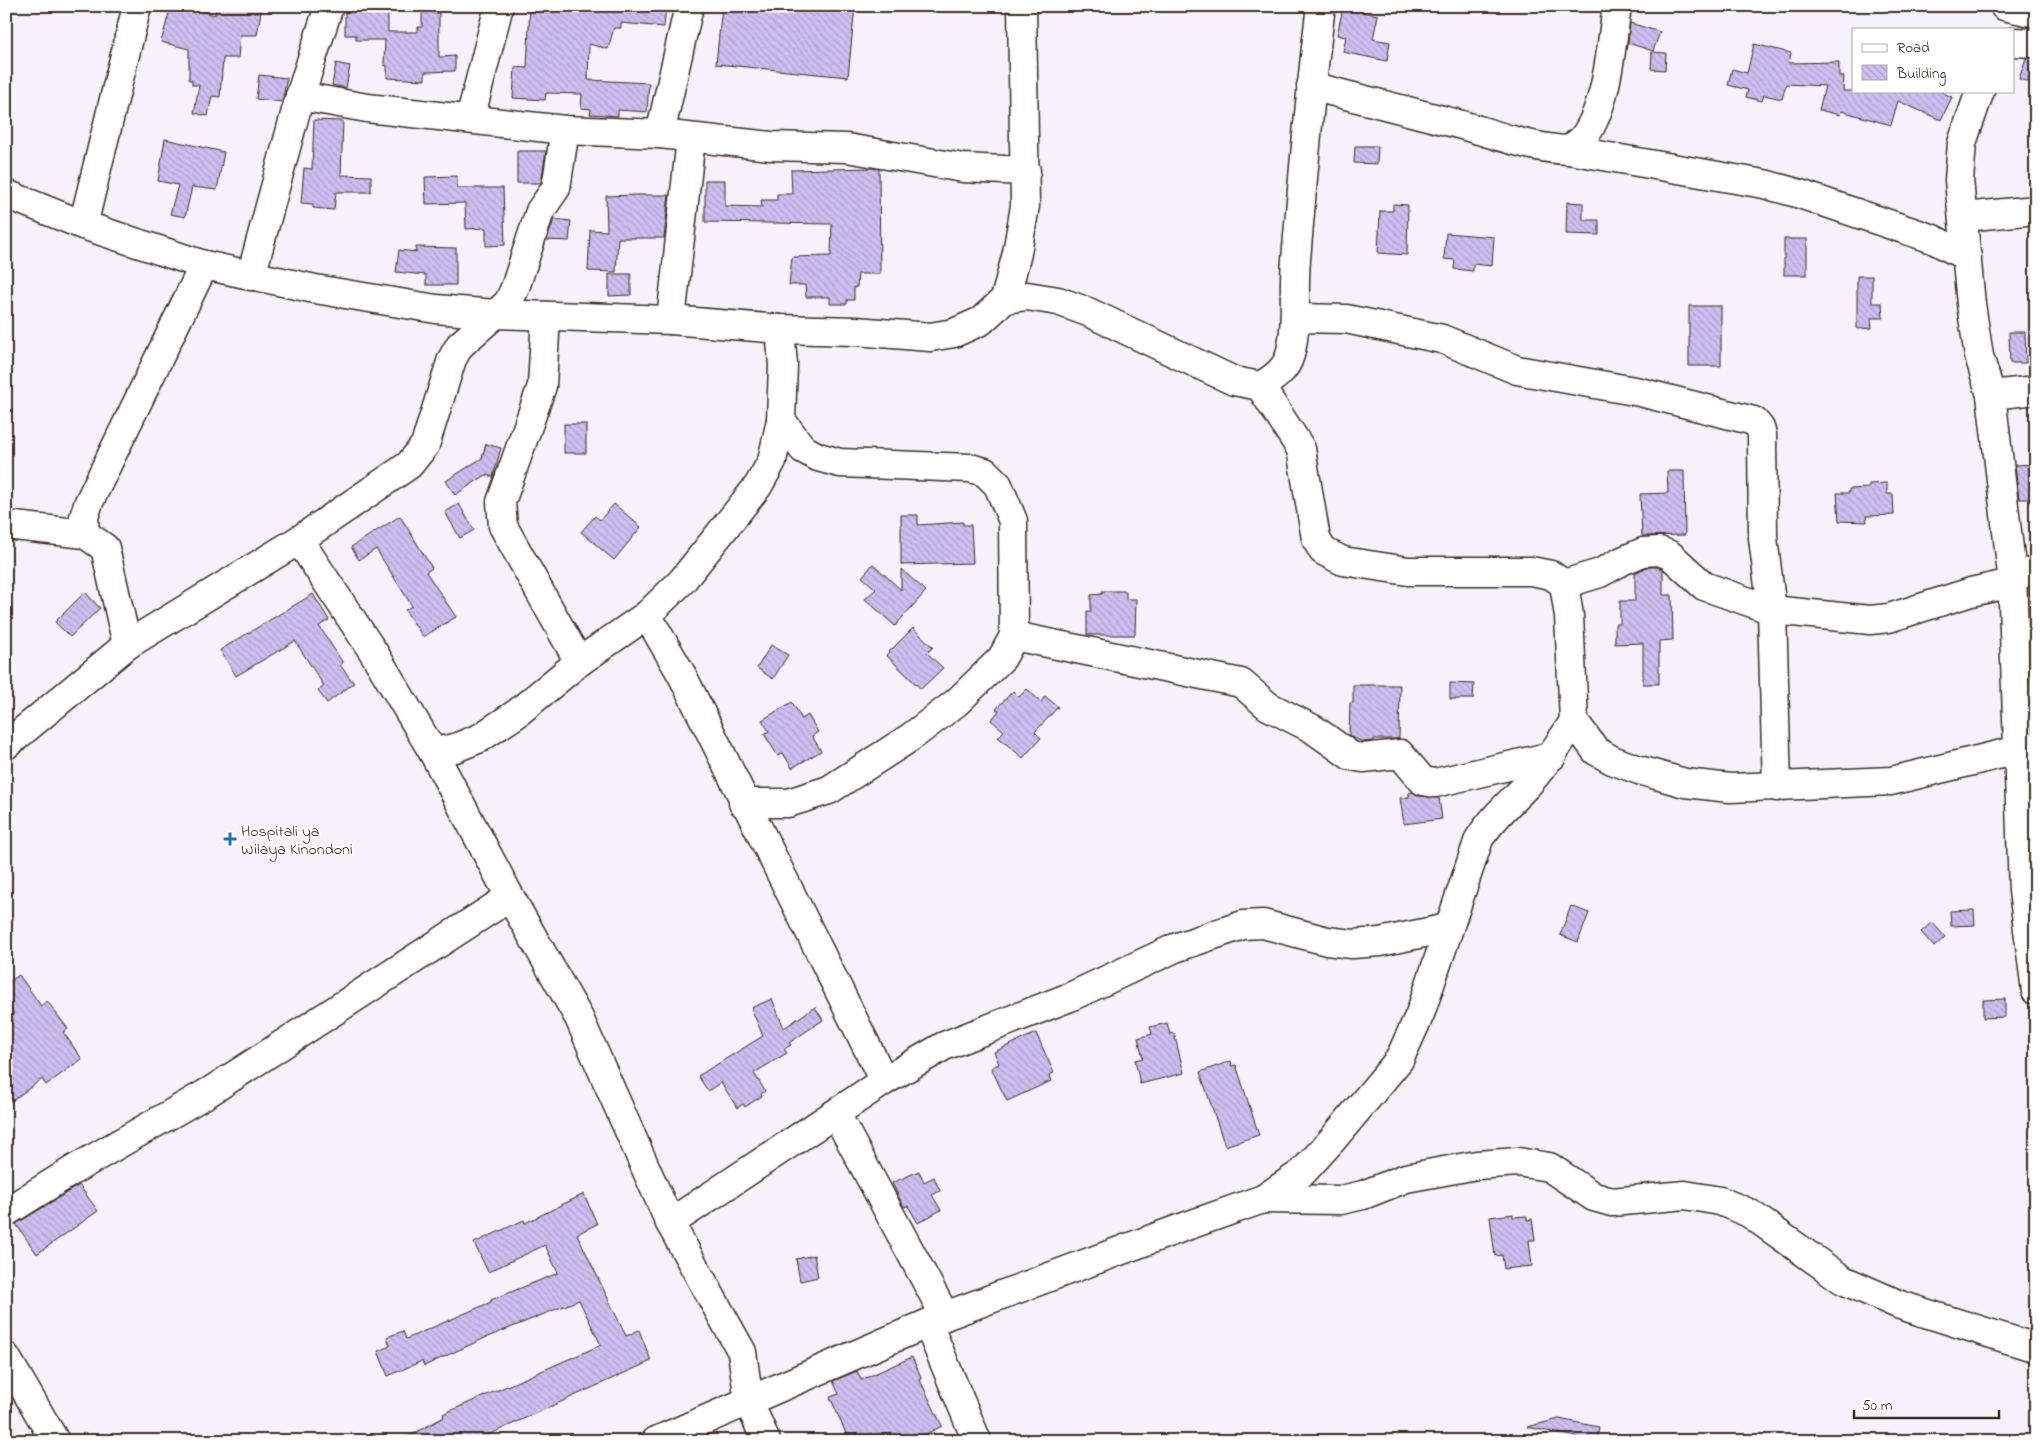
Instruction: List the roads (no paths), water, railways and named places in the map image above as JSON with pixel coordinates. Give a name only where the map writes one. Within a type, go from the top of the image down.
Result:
[{"type":"street","points":[[83,225],[137,6]]},
{"type":"street","points":[[251,276],[300,96],[329,6]]},
{"type":"street","points":[[470,119],[499,6]]},
{"type":"street","points":[[660,134],[689,6]]},
{"type":"street","points":[[6,194],[83,225],[204,265],[251,276],[436,309],[495,314],[671,320],[780,329],[856,331],[930,337],[954,333],[981,321],[1005,299],[1017,253],[1025,206],[1026,171],[1022,6]]},
{"type":"street","points":[[1005,299],[1027,296],[1058,301],[1088,312],[1234,381],[1260,386],[1278,376],[1290,356],[1294,318],[1294,273],[1311,86],[1321,6]]},
{"type":"street","points":[[1569,150],[1584,137],[1598,108],[1606,78],[1617,6]]},
{"type":"street","points":[[2004,6],[2036,13]]},
{"type":"street","points":[[2014,42],[2036,44]]},
{"type":"street","points":[[1311,86],[1418,113],[1517,142],[1764,184],[1797,192],[1933,238],[1967,257]]},
{"type":"street","points":[[1980,92],[1962,143],[1959,180],[1979,356],[1991,395],[2020,577],[2027,749],[2029,890],[2036,991]]},
{"type":"street","points":[[300,96],[367,108],[565,130],[660,134],[771,146],[847,148],[963,168],[1026,171]]},
{"type":"street","points":[[6,745],[127,645],[299,540],[409,465],[425,445],[452,359],[460,345],[508,303],[512,296],[540,210],[556,188],[565,130]]},
{"type":"street","points":[[671,320],[691,138]]},
{"type":"street","points":[[1962,217],[2036,210]]},
{"type":"street","points":[[85,534],[84,517],[89,502],[204,265]]},
{"type":"street","points":[[546,316],[542,386],[501,502],[503,526],[579,662]]},
{"type":"street","points":[[1294,318],[1346,319],[1442,339],[1517,370],[1640,392],[1754,421],[1760,428],[1762,435],[1763,538],[1772,610],[1777,787]]},
{"type":"street","points":[[433,752],[455,748],[480,738],[516,714],[579,662],[648,615],[682,581],[758,486],[772,461],[781,420],[783,365],[780,329]]},
{"type":"street","points":[[1260,386],[1301,449],[1316,539],[1323,551],[1342,560],[1408,572],[1531,571],[1551,575],[1564,584],[1569,616],[1574,721],[1596,751],[1612,760],[1639,770],[1694,784],[1730,788],[1777,787],[1891,781],[2027,749]]},
{"type":"street","points":[[1991,395],[2036,390]]},
{"type":"street","points":[[743,803],[788,803],[829,790],[911,737],[956,702],[1002,658],[1014,636],[1013,521],[998,484],[985,472],[970,468],[840,463],[818,457],[803,449],[781,420]]},
{"type":"street","points":[[6,525],[85,534],[105,548],[127,645]]},
{"type":"street","points":[[299,540],[374,653],[433,752],[510,897],[579,1018],[670,1223],[742,1352],[749,1402],[766,1441]]},
{"type":"street","points":[[1564,584],[1600,573],[1622,560],[1643,552],[1659,552],[1670,555],[1704,586],[1772,610],[1870,620],[1889,618],[2020,577]]},
{"type":"street","points":[[648,615],[682,676],[743,803],[819,948],[884,1081]]},
{"type":"street","points":[[1014,636],[1241,683],[1268,706],[1313,729],[1351,756],[1363,758],[1400,754],[1423,781],[1435,783],[1552,756]]},
{"type":"street","points":[[667,1439],[874,1345],[1181,1228],[1263,1199],[1303,1172],[1334,1139],[1399,1060],[1420,1014],[1479,839],[1492,818],[1528,784],[1552,756],[1574,721]]},
{"type":"street","points":[[6,1212],[75,1169],[209,1092],[510,897]]},
{"type":"street","points":[[670,1223],[884,1081],[944,1046],[1070,997],[1175,948],[1243,925],[1263,924],[1327,941],[1352,944],[1380,942],[1448,928]]},
{"type":"street","points":[[836,1114],[937,1320],[977,1441]]},
{"type":"street","points":[[1263,1199],[1341,1200],[1363,1195],[1406,1178],[1477,1165],[1518,1162],[1550,1167],[1594,1197],[1612,1202],[1685,1195],[1720,1201],[1749,1213],[1843,1280],[1900,1305],[2036,1348]]},
{"type":"street","points":[[6,1358],[55,1441]]},
{"type":"place","name":"Hospitali ya Wilaya Kinondoni","points":[[230,839]]}]
